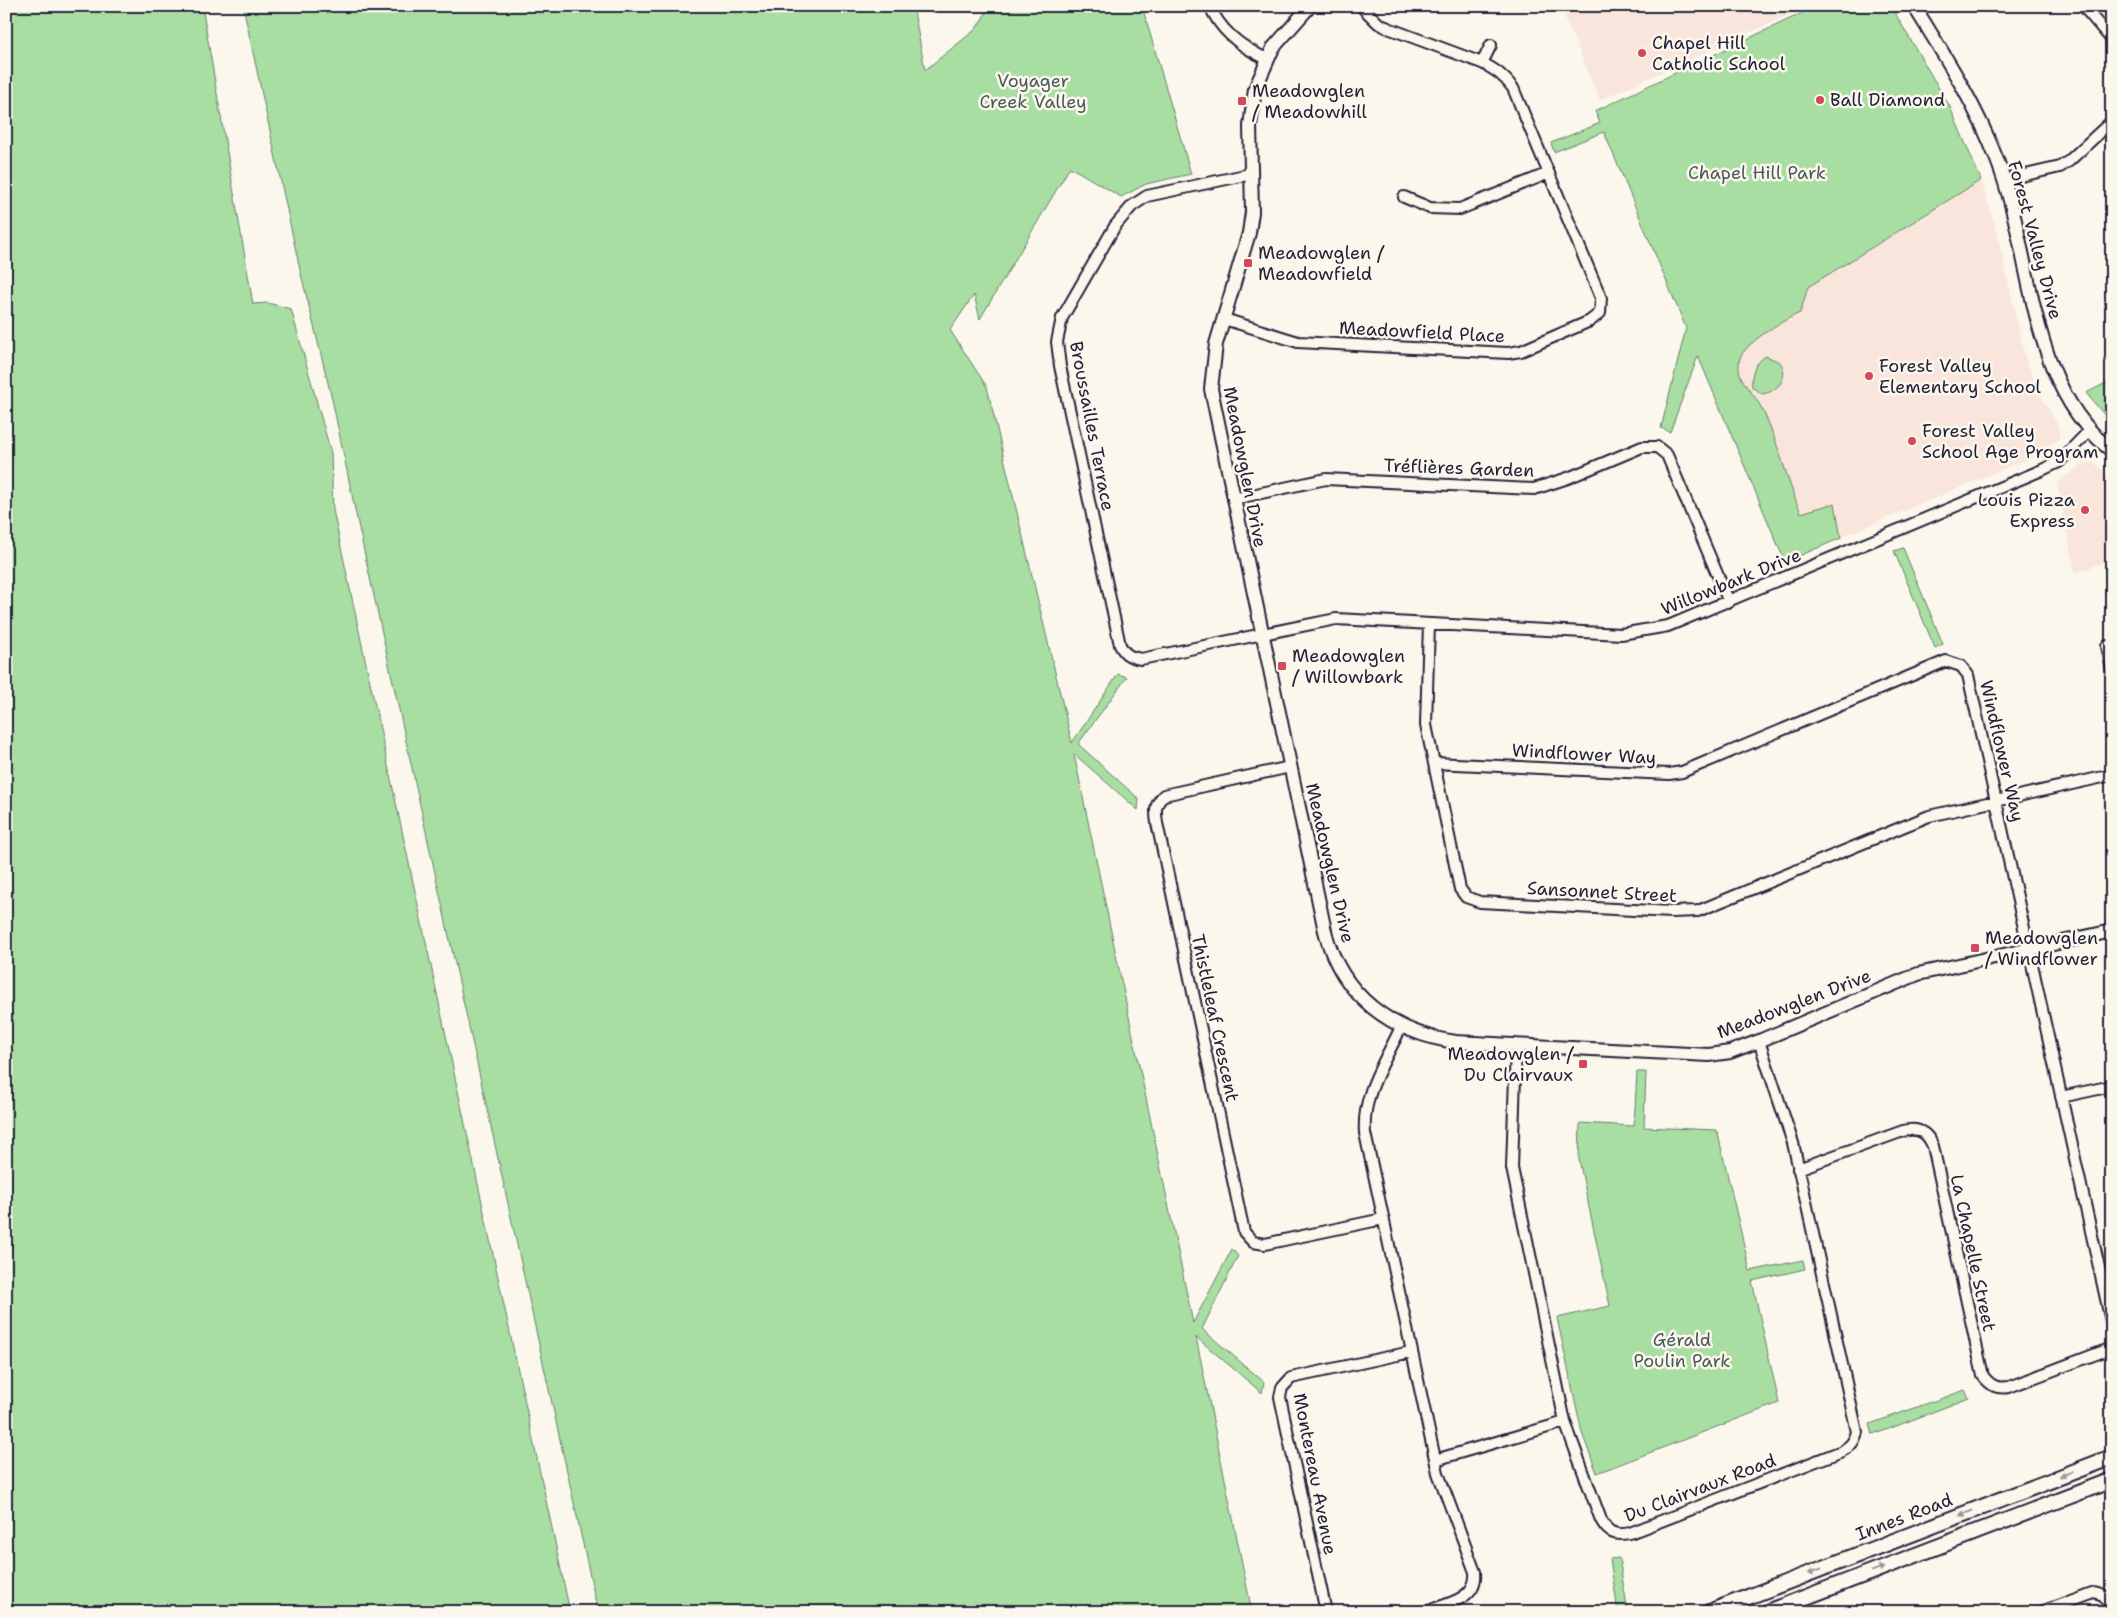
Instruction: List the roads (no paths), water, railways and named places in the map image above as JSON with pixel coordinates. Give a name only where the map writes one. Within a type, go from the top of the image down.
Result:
[{"type":"main road","name":"Innes Road","points":[[1709,1612],[2112,1457]]},
{"type":"main road","points":[[1767,1612],[2112,1480]]},
{"type":"street","points":[[1210,6],[1216,20],[1228,33],[1252,52],[1267,59]]},
{"type":"street","name":"Meadowglen Drive","points":[[1310,6],[1281,38],[1267,59],[1255,89],[1251,110],[1250,174],[1252,212],[1249,233],[1213,357],[1210,389],[1325,930],[1334,957],[1352,987],[1369,1005],[1402,1027],[1435,1039],[1698,1055],[1730,1052],[1918,974],[2112,931]]},
{"type":"street","name":"Meadowfield Place","points":[[1224,319],[1298,342],[1508,353],[1521,351],[1590,321],[1600,313],[1601,298],[1513,88],[1496,70],[1388,28],[1378,23],[1361,6]]},
{"type":"street","name":"Forest Valley Drive","points":[[1914,6],[1960,80],[1997,160],[2014,211],[2051,367],[2069,402],[2090,430],[2112,451]]},
{"type":"street","points":[[2083,6],[2112,40]]},
{"type":"street","points":[[1482,63],[1490,45]]},
{"type":"street","points":[[2004,180],[2060,167],[2070,161],[2112,121]]},
{"type":"street","points":[[1404,197],[1430,208],[1460,210],[1549,173]]},
{"type":"street","name":"Broussailles Terrace","points":[[1250,174],[1147,196],[1132,206],[1115,226],[1062,318],[1057,342],[1120,644],[1125,654],[1141,659],[1261,634]]},
{"type":"street","name":"Willowbark Drive","points":[[1261,634],[1336,619],[1621,634],[1668,626],[2042,470],[2058,462],[2090,430]]},
{"type":"street","name":"Tréflières Garden","points":[[1233,499],[1326,480],[1534,489],[1568,478],[1642,447],[1657,447],[1667,456],[1729,602]]},
{"type":"street","name":"Sansonnet Street","points":[[1429,624],[1425,710],[1434,763],[1460,889],[1466,896],[1480,902],[1672,912],[1698,911],[1929,816],[2112,775]]},
{"type":"street","points":[[2107,646],[2112,669]]},
{"type":"street","name":"Windflower Way","points":[[1434,763],[1632,773],[1675,773],[1946,661],[1962,666],[1968,675],[2112,1326]]},
{"type":"street","name":"Thistleleaf Crescent","points":[[1290,767],[1164,794],[1158,801],[1155,810],[1157,823],[1244,1232],[1253,1242],[1265,1244],[1383,1219]]},
{"type":"street","points":[[1402,1027],[1373,1083],[1365,1106],[1365,1133],[1435,1460],[1440,1480],[1475,1572],[1476,1580],[1474,1588],[1468,1594],[1424,1612]]},
{"type":"street","name":"Du Clairvaux Road","points":[[1516,1045],[1512,1168],[1565,1422],[1601,1520],[1611,1533],[1619,1535],[1630,1533],[1850,1447],[1856,1432],[1798,1170],[1779,1098],[1758,1041]]},
{"type":"street","points":[[2062,1097],[2112,1086]]},
{"type":"street","name":"La Chapelle Street","points":[[1798,1170],[1903,1131],[1917,1130],[1924,1133],[1932,1146],[1983,1376],[1989,1384],[1995,1387],[2009,1387],[2112,1348]]},
{"type":"street","name":"Montereau Avenue","points":[[1326,1612],[1282,1407],[1282,1388],[1291,1378],[1411,1352]]},
{"type":"street","points":[[1435,1460],[1565,1422]]},
{"type":"street","points":[[2041,1612],[2092,1593],[2100,1594],[2112,1604]]},
{"type":"place","name":"Chapel Hill Catholic School","points":[[1642,53]]},
{"type":"place","name":"Ball Diamond","points":[[1820,100]]},
{"type":"place","name":"Meadowglen / Meadowhill","points":[[1242,101]]},
{"type":"place","name":"Meadowglen / Meadowfield","points":[[1248,263]]},
{"type":"place","name":"Forest Valley Elementary School","points":[[1869,376]]},
{"type":"place","name":"Forest Valley School Age Program","points":[[1912,441]]},
{"type":"place","name":"Louis Pizza Express","points":[[2085,510]]},
{"type":"place","name":"Meadowglen / Willowbark","points":[[1282,666]]},
{"type":"place","name":"Meadowglen / Windflower","points":[[1975,948]]},
{"type":"place","name":"Meadowglen / Du Clairvaux","points":[[1583,1064]]},
{"type":"park label","name":"Voyager Creek Valley","points":[[1033,91]]},
{"type":"park label","name":"Chapel Hill Park","points":[[1757,173]]},
{"type":"park label","name":"Gérald Poulin Park","points":[[1682,1350]]}]
